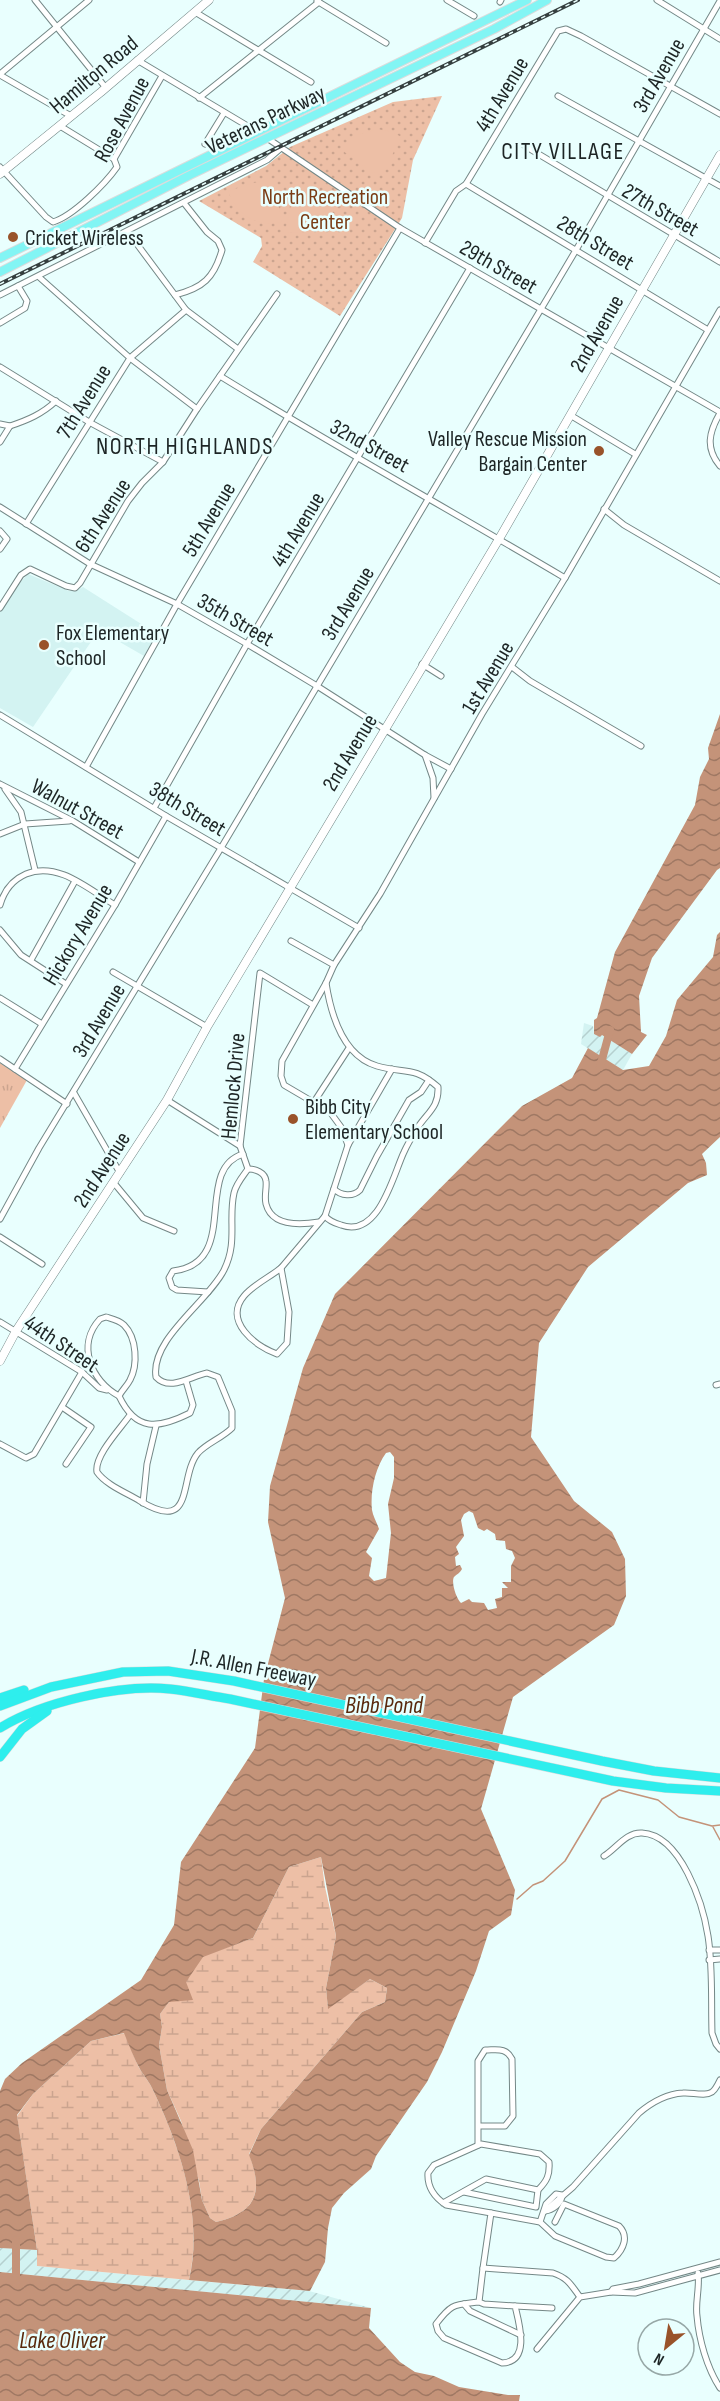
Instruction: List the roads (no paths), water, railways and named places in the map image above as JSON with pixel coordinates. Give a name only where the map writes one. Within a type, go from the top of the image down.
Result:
[{"type":"highway","name":"J.R. Allen Freeway","points":[[0,1706],[51,1687],[123,1672],[168,1671],[234,1681],[628,1766],[720,1778]]},
{"type":"highway","points":[[0,1698],[42,1684],[123,1672]]},
{"type":"highway","name":"J.R. Allen Freeway","points":[[0,1728],[35,1711],[108,1691],[140,1688],[169,1689],[230,1699],[640,1785],[720,1791]]},
{"type":"highway","points":[[0,1756],[27,1724],[44,1712],[71,1701]]},
{"type":"main road","name":"Hamilton Road","points":[[1,170],[60,126],[208,0]]},
{"type":"main road","name":"Veterans Parkway","points":[[0,258],[527,0]]},
{"type":"main road","name":"Veterans Parkway","points":[[0,272],[190,175],[494,29],[547,0]]},
{"type":"main road","name":"2nd Avenue","points":[[0,1361],[16,1331],[166,1100],[422,664],[499,539],[720,155]]},
{"type":"street","points":[[35,0],[106,88]]},
{"type":"street","points":[[71,116],[0,75],[89,0]]},
{"type":"street","points":[[447,0],[474,16]]},
{"type":"street","points":[[657,0],[720,39]]},
{"type":"street","points":[[200,98],[317,1],[386,42]]},
{"type":"street","name":"3rd Avenue","points":[[0,1219],[39,1148],[221,848],[576,250],[720,1]]},
{"type":"street","points":[[195,12],[311,82]]},
{"type":"street","name":"4th Avenue","points":[[424,243],[456,191],[466,184],[558,31],[566,29],[672,86]]},
{"type":"street","points":[[137,60],[256,131]]},
{"type":"street","name":"Rose Avenue","points":[[1,170],[53,222],[59,220],[82,203],[117,167],[114,159],[162,76]]},
{"type":"street","points":[[672,86],[720,114]]},
{"type":"street","points":[[558,96],[720,186]]},
{"type":"street","points":[[205,144],[224,113]]},
{"type":"street","points":[[60,126],[114,159]]},
{"type":"street","name":"29th Street","points":[[267,138],[424,243],[609,347],[720,413]]},
{"type":"street","name":"27th Street","points":[[525,146],[674,237],[720,262]]},
{"type":"street","points":[[0,295],[267,160],[281,148]]},
{"type":"street","name":"28th Street","points":[[466,184],[642,288],[708,330]]},
{"type":"street","points":[[176,295],[196,290],[206,281],[219,261],[222,250],[218,241],[207,232],[184,203]]},
{"type":"street","name":"5th Avenue","points":[[86,767],[177,604],[400,228]]},
{"type":"street","points":[[128,231],[186,310],[238,349]]},
{"type":"street","name":"4th Avenue","points":[[154,808],[247,644],[470,268]]},
{"type":"street","points":[[39,277],[130,358],[197,409]]},
{"type":"street","points":[[0,323],[25,308],[27,301],[18,286]]},
{"type":"street","name":"6th Avenue","points":[[0,608],[21,575],[30,569],[66,586],[75,588],[80,583],[128,501],[163,462],[277,294]]},
{"type":"street","name":"7th Avenue","points":[[26,524],[130,358],[186,310]]},
{"type":"street","name":"1st Avenue","points":[[314,1102],[288,1089],[281,1077],[282,1061],[327,983],[334,965],[359,928],[720,310]]},
{"type":"street","points":[[0,367],[89,422],[163,462]]},
{"type":"street","name":"32nd Street","points":[[220,376],[288,418],[429,497],[565,578]]},
{"type":"street","points":[[0,424],[10,426],[28,420],[45,412],[56,401]]},
{"type":"street","points":[[720,413],[711,429],[709,441],[713,456],[720,466]]},
{"type":"street","points":[[570,415],[635,454]]},
{"type":"street","points":[[0,442],[10,426]]},
{"type":"street","name":"35th Street","points":[[0,507],[90,564],[177,604],[247,644],[424,755],[451,769]]},
{"type":"street","points":[[604,509],[624,525],[720,581]]},
{"type":"street","points":[[0,531],[6,536],[0,549]]},
{"type":"street","points":[[422,664],[441,676]]},
{"type":"street","points":[[512,667],[530,681],[641,746]]},
{"type":"street","name":"38th Street","points":[[0,715],[166,816],[359,928]]},
{"type":"street","points":[[424,755],[433,778],[434,800]]},
{"type":"street","points":[[1,785],[21,812],[35,870]]},
{"type":"street","name":"Walnut Street","points":[[1,785],[73,821],[139,862]]},
{"type":"street","name":"Hickory Avenue","points":[[15,1069],[115,905],[166,816]]},
{"type":"street","points":[[0,834],[25,824],[73,821]]},
{"type":"street","points":[[0,905],[9,886],[18,877],[35,870],[50,870],[65,875],[115,905]]},
{"type":"street","points":[[31,960],[75,881]]},
{"type":"street","points":[[0,930],[21,955],[66,984]]},
{"type":"street","points":[[291,941],[334,965]]},
{"type":"street","points":[[113,972],[207,1027]]},
{"type":"street","name":"Hemlock Drive","points":[[186,1381],[166,1383],[160,1381],[156,1373],[159,1353],[224,1270],[231,1252],[234,1233],[232,1211],[234,1190],[248,1169],[240,1146],[260,973],[313,1005]]},
{"type":"street","points":[[325,1216],[329,1221],[349,1228],[368,1220],[381,1205],[418,1126],[434,1109],[438,1087],[413,1070],[377,1066],[365,1061],[349,1048],[332,1011],[327,983]]},
{"type":"street","points":[[0,998],[42,1024]]},
{"type":"street","points":[[348,1145],[341,1127],[330,1112],[314,1102],[349,1048]]},
{"type":"street","points":[[0,1059],[67,1104]]},
{"type":"street","points":[[281,1268],[289,1312],[287,1343],[277,1354],[256,1343],[243,1331],[237,1320],[238,1309],[244,1296],[281,1268],[325,1216],[348,1145],[392,1069]]},
{"type":"street","points":[[334,1189],[338,1193],[357,1194],[409,1100],[421,1092],[429,1080]]},
{"type":"street","points":[[74,1093],[120,1173]]},
{"type":"street","points":[[166,1100],[240,1146]]},
{"type":"street","points":[[208,1292],[177,1290],[172,1287],[169,1278],[173,1271],[194,1266],[204,1255],[215,1225],[216,1197],[226,1166],[232,1158],[243,1154]]},
{"type":"street","points":[[248,1169],[255,1169],[264,1175],[266,1206],[274,1217],[299,1225],[320,1222]]},
{"type":"street","points":[[114,1183],[143,1218],[174,1231]]},
{"type":"street","points":[[0,1237],[42,1264]]},
{"type":"street","points":[[107,1390],[90,1366],[87,1355],[91,1331],[99,1319],[106,1317],[119,1321],[125,1326],[133,1341],[133,1373],[119,1396],[130,1415],[141,1422],[156,1426],[190,1413],[193,1405],[186,1381],[207,1373],[218,1377],[232,1411],[231,1428],[225,1435],[196,1455],[178,1508],[169,1511],[156,1509],[100,1476],[96,1466],[102,1452],[130,1415]]},
{"type":"street","name":"44th Street","points":[[0,1322],[82,1372],[99,1388],[119,1396]]},
{"type":"street","points":[[0,1444],[21,1456],[29,1457],[34,1454],[82,1372]]},
{"type":"street","points":[[62,1407],[91,1427],[66,1464]]},
{"type":"street","points":[[143,1503],[147,1464],[156,1426]]},
{"type":"street","points":[[604,1856],[614,1850],[630,1834],[643,1832],[661,1839],[677,1854],[694,1888],[708,1936],[712,2033],[720,2049]]},
{"type":"street","points":[[709,1950],[720,1950]]},
{"type":"street","points":[[709,1960],[720,1959]]},
{"type":"street","points":[[478,2126],[505,2126],[513,2116],[512,2059],[509,2052],[485,2050],[479,2056],[478,2126],[478,2145]]},
{"type":"street","points":[[555,2222],[558,2201],[556,2194],[562,2195],[573,2187],[649,2104],[662,2098],[684,2093],[708,2094],[713,2091],[720,2080]]},
{"type":"street","points":[[536,2207],[538,2190],[546,2182],[550,2172],[549,2162],[545,2157],[481,2144],[434,2165],[428,2172],[430,2188],[443,2204],[453,2208],[540,2222],[555,2236],[606,2257],[614,2258],[620,2253],[626,2238],[620,2226],[558,2201]]},
{"type":"street","points":[[443,2204],[486,2179],[538,2190]]},
{"type":"street","points":[[464,2192],[536,2207],[544,2212],[551,2210],[558,2201]]},
{"type":"street","points":[[540,2222],[544,2212]]},
{"type":"street","points":[[479,2302],[491,2213]]},
{"type":"street","points":[[537,2349],[580,2297],[611,2292],[616,2294],[641,2292],[720,2262]]},
{"type":"street","points":[[483,2268],[553,2273],[564,2277],[580,2297]]},
{"type":"street","points":[[611,2292],[613,2289],[697,2272],[720,2270]]},
{"type":"street","points":[[697,2272],[697,2318],[706,2357],[713,2378],[720,2388]]},
{"type":"street","points":[[639,2284],[638,2289],[641,2292]]},
{"type":"street","points":[[516,2306],[521,2335],[519,2352],[508,2363],[502,2363],[444,2338],[436,2324],[448,2308],[464,2304],[479,2302],[552,2308]]},
{"type":"street","points":[[464,2304],[470,2311],[521,2335]]},
{"type":"water","points":[[720,714],[720,868],[652,958],[639,996],[641,1032],[647,1035],[632,1054],[602,1035],[600,1037],[594,1034],[594,1020],[597,1018],[615,952],[695,805],[700,777],[709,759],[708,748]]},
{"type":"water","name":"Bibb Pond","points":[[720,932],[720,1137],[702,1154],[706,1163],[707,1175],[688,1183],[588,1267],[539,1343],[531,1437],[574,1501],[612,1532],[625,1559],[626,1596],[614,1625],[513,1697],[481,1809],[515,1890],[511,1915],[489,1931],[476,1971],[427,2082],[376,2156],[371,2169],[344,2193],[332,2208],[325,2262],[310,2291],[189,2280],[194,2232],[191,2207],[180,2159],[163,2112],[152,2087],[136,2062],[124,2033],[91,2041],[33,2094],[17,2115],[37,2250],[0,2248],[0,2091],[5,2079],[22,2063],[141,1980],[174,1925],[181,1862],[255,1748],[264,1679],[285,1598],[268,1522],[270,1486],[303,1368],[335,1294],[522,1106],[572,1078],[588,1048],[623,1070],[649,1066],[666,1036],[677,1000],[713,957],[717,935]],"holes":[[[390,1452],[394,1457],[394,1478],[388,1504],[391,1533],[386,1578],[374,1581],[369,1576],[372,1558],[366,1552],[379,1529],[372,1510],[373,1488],[379,1466],[386,1453]],[[469,1511],[473,1513],[478,1528],[484,1531],[487,1529],[495,1534],[496,1540],[505,1541],[506,1549],[512,1551],[515,1558],[511,1566],[511,1582],[502,1582],[508,1588],[502,1588],[502,1597],[495,1599],[497,1608],[488,1610],[484,1603],[472,1602],[469,1599],[461,1603],[456,1594],[453,1579],[462,1569],[460,1565],[456,1566],[455,1557],[459,1554],[456,1547],[464,1536],[461,1520]],[[321,1857],[336,1936],[326,1988],[328,2009],[370,1979],[387,1988],[385,2002],[362,2012],[261,2129],[249,2155],[256,2180],[253,2199],[240,2213],[216,2222],[210,2218],[202,2200],[193,2150],[167,2090],[159,2045],[162,2027],[160,2014],[169,2002],[193,2000],[186,1982],[203,1957],[253,1938],[289,1867]]]},
{"type":"water","name":"Lake Oliver","points":[[0,2272],[371,2308],[369,2328],[400,2362],[415,2372],[434,2376],[459,2387],[520,2395],[519,2401],[0,2401]]},
{"type":"waterway","points":[[600,1067],[610,1030]]},
{"type":"waterway","points":[[517,1899],[533,1885],[543,1881],[565,1861],[602,1799],[619,1790],[658,1800],[679,1817],[712,1826],[720,1825]]},
{"type":"waterway","points":[[713,1827],[720,1840]]},
{"type":"waterway","points":[[16,2240],[16,2284]]},
{"type":"railway","points":[[0,284],[578,0]]},
{"type":"place","name":"Cricket Wireless","points":[[13,237]]},
{"type":"place","name":"Valley Rescue Mission Bargain Center","points":[[599,451]]},
{"type":"place","name":"Fox Elementary School","points":[[44,645]]},
{"type":"place","name":"Bibb City Elementary School","points":[[293,1119]]},
{"type":"district","name":"CITY VILLAGE","points":[[563,151]]},
{"type":"district","name":"NORTH HIGHLANDS","points":[[185,446]]},
{"type":"park label","name":"North Recreation Center","points":[[325,208]]}]
